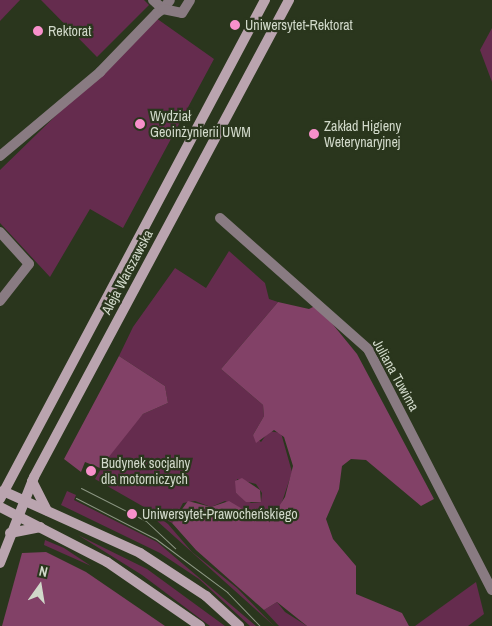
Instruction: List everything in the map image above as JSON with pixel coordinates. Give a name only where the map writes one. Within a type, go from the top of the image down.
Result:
[{"type":"main road","name":"Aleja Warszawska","points":[[1,493],[266,0]]},
{"type":"main road","name":"Aleja Warszawska","points":[[0,563],[17,515],[32,481],[289,0]]},
{"type":"main road","points":[[32,481],[46,510]]},
{"type":"main road","points":[[1,493],[46,510],[148,558],[206,596],[239,626]]},
{"type":"main road","points":[[0,507],[107,562],[200,626]]},
{"type":"main road","points":[[10,533],[40,527]]},
{"type":"street","points":[[153,0],[163,9],[182,13],[190,0]]},
{"type":"street","points":[[0,156],[100,72],[170,0]]},
{"type":"street","name":"Juliana Tuwima","points":[[220,218],[368,349],[492,590]]},
{"type":"street","points":[[0,232],[29,264],[0,301]]},
{"type":"shaded area","points":[[0,0],[20,0],[0,21]]},
{"type":"shaded area","points":[[41,0],[144,0],[149,5],[97,57]]},
{"type":"shaded area","points":[[156,18],[214,59],[123,228],[90,209],[50,277],[0,223],[0,170]]},
{"type":"shaded area","points":[[492,28],[492,82],[480,50]]},
{"type":"shaded area","points":[[229,251],[265,283],[269,299],[278,302],[221,369],[263,405],[264,416],[253,435],[261,442],[269,431],[281,433],[292,472],[281,505],[267,515],[250,515],[225,501],[211,507],[195,501],[183,503],[172,523],[95,479],[114,446],[143,414],[168,403],[165,386],[119,356],[133,327],[175,268],[206,288]],"holes":[[[237,479],[256,484],[262,493],[261,502],[251,503],[236,493]]]},
{"type":"shaded area","points":[[278,302],[309,309],[317,305],[357,354],[434,499],[421,506],[366,460],[351,459],[342,466],[339,489],[326,519],[333,539],[356,566],[356,594],[402,613],[409,626],[307,626],[277,602],[264,610],[196,550],[172,523],[188,501],[211,507],[229,501],[256,517],[278,508],[285,497],[293,466],[284,437],[274,430],[256,443],[253,435],[264,416],[263,405],[221,369]]},
{"type":"shaded area","points":[[119,356],[165,386],[168,403],[143,414],[100,468],[85,462],[81,472],[64,459]]},
{"type":"shaded area","points":[[242,478],[260,490],[261,502],[246,502],[236,493],[235,481]]},
{"type":"shaded area","points":[[67,491],[76,495],[74,500],[157,542],[256,626],[250,626],[199,579],[160,553],[61,505]]},
{"type":"shaded area","points":[[146,511],[153,513],[168,524],[192,552],[237,588],[274,626]]},
{"type":"shaded area","points":[[78,535],[147,569],[225,626],[210,626],[142,575]]},
{"type":"shaded area","points":[[45,540],[64,548],[91,566],[44,545]]},
{"type":"shaded area","points":[[46,552],[86,572],[165,626],[2,626],[22,553]]},
{"type":"shaded area","points":[[476,582],[484,614],[468,626],[415,626]]},
{"type":"shaded area","points":[[277,602],[285,612],[307,626],[279,626],[264,610]]},
{"type":"tram line","points":[[81,488],[146,521],[175,548]]},
{"type":"tram line","points":[[76,498],[156,539],[227,592],[260,626]]},
{"type":"place","name":"Uniwersytet-Rektorat","points":[[235,25]]},
{"type":"place","name":"Rektorat","points":[[38,31]]},
{"type":"place","name":"Wydział Geoinżynierii UWM","points":[[140,124]]},
{"type":"place","name":"Zakład Higieny Weterynaryjnej","points":[[314,134]]},
{"type":"place","name":"Budynek socjalny dla motorniczych","points":[[91,471]]},
{"type":"place","name":"Uniwersytet-Prawocheńskiego","points":[[132,514]]}]
